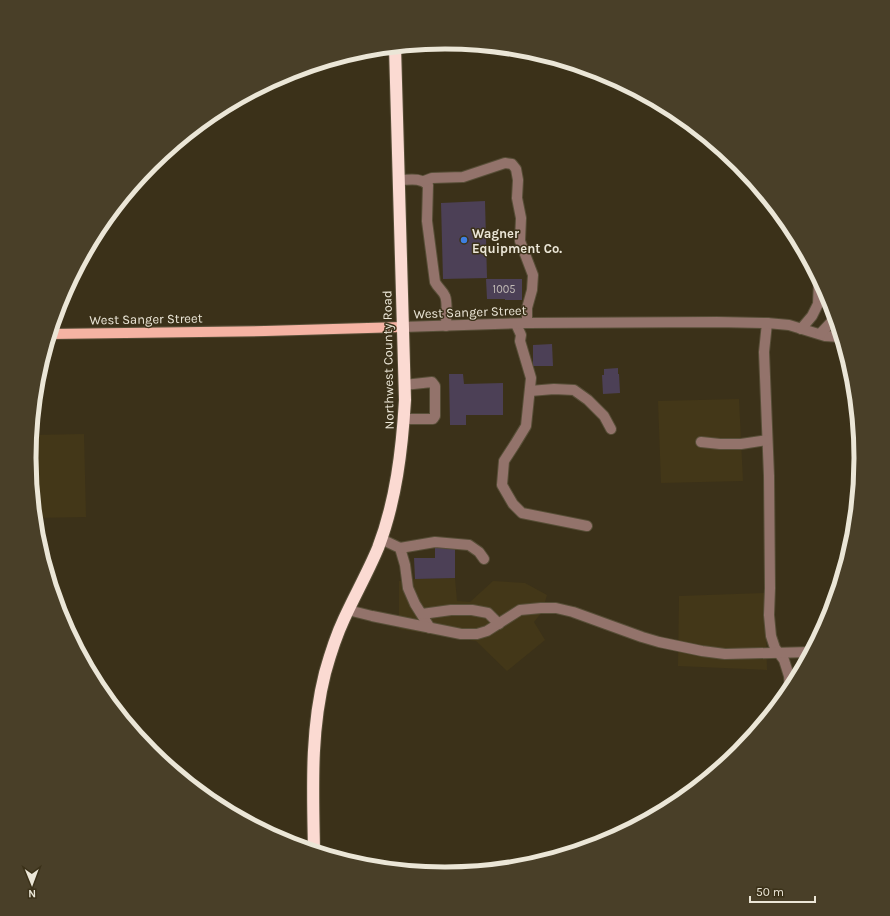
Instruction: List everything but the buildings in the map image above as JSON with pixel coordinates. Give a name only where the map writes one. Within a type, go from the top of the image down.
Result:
[{"type":"highway","name":"Northwest County Road","points":[[314,845],[314,741],[317,714],[325,673],[343,621],[378,548],[388,519],[400,458],[404,419],[405,400],[395,52]]},
{"type":"main road","name":"West Sanger Street","points":[[56,334],[265,331],[402,327]]},
{"type":"street","points":[[424,181],[432,178],[463,177],[505,163],[512,164],[516,169],[518,180],[517,198],[521,218],[520,241],[533,275],[532,290],[527,308],[527,323]]},
{"type":"street","points":[[398,180],[417,179],[424,181],[428,185],[427,221],[435,282],[444,294],[446,300],[446,326]]},
{"type":"street","points":[[801,329],[812,316],[818,304],[819,291]]},
{"type":"street","name":"West Sanger Street","points":[[402,327],[527,323],[767,323],[789,325],[825,336],[835,337]]},
{"type":"street","points":[[767,323],[764,352],[769,476],[770,636],[775,648],[784,660],[789,678]]},
{"type":"street","points":[[820,334],[831,323]]},
{"type":"street","points":[[516,324],[531,378],[530,391],[526,426],[504,461],[502,485],[513,504],[522,512],[587,526]]},
{"type":"street","points":[[404,385],[432,382],[434,386],[435,416],[432,419],[404,419]]},
{"type":"street","points":[[530,391],[554,389],[574,390],[588,400],[604,416],[610,429]]},
{"type":"street","points":[[701,442],[741,444],[767,440]]},
{"type":"street","points":[[381,539],[400,548],[435,542],[469,545],[479,552],[484,559]]},
{"type":"street","points":[[400,548],[405,565],[408,588],[415,604],[430,628]]},
{"type":"street","points":[[348,610],[461,634],[477,634],[487,631],[520,610],[556,608],[584,616],[642,637],[702,652],[725,654],[805,652]]},
{"type":"street","points":[[422,614],[451,610],[472,610],[488,614],[499,624]]},
{"type":"shaded area","points":[[739,399],[743,481],[661,483],[658,401]]},
{"type":"shaded area","points":[[84,434],[86,517],[40,518],[37,485],[37,435]]},
{"type":"shaded area","points":[[455,578],[457,601],[470,602],[493,581],[525,583],[547,595],[542,612],[534,622],[545,640],[507,671],[476,641],[399,629],[399,581]]},
{"type":"shaded area","points":[[765,593],[767,670],[678,666],[679,596]]},
{"type":"place","name":"Wagner Equipment Co.","points":[[464,240]]}]
